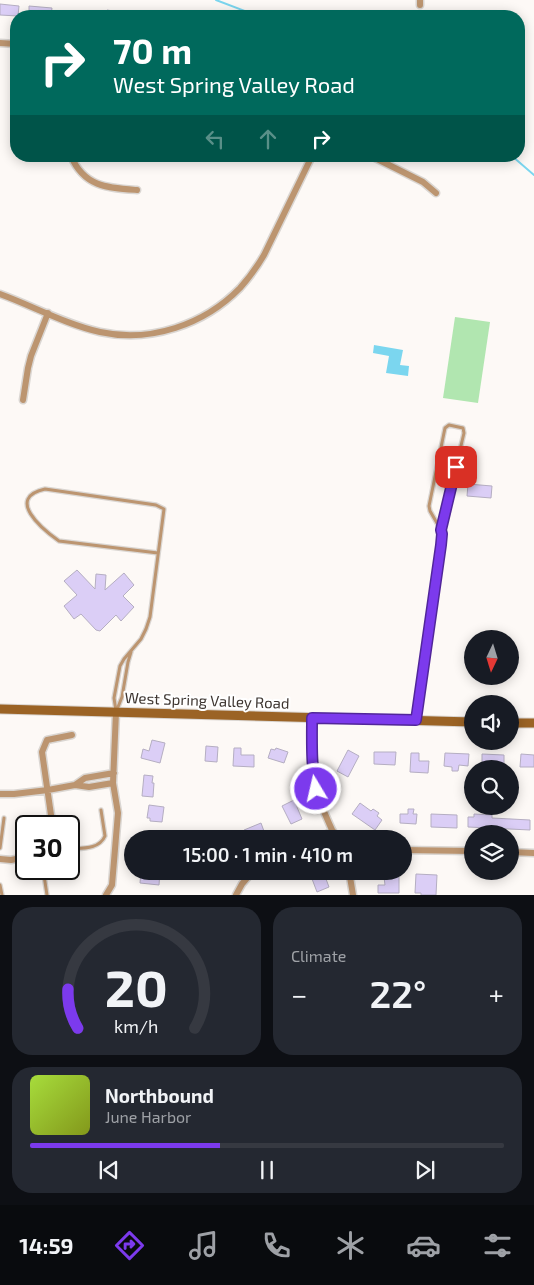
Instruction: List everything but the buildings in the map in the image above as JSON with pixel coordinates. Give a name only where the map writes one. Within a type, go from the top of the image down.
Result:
[{"type":"street","points":[[74,162],[82,174],[94,183],[110,188],[138,190]]},
{"type":"street","points":[[0,294],[100,332],[127,335],[156,333],[202,317],[239,289],[257,267],[309,162]]},
{"type":"street","points":[[383,162],[424,182],[436,193]]},
{"type":"street","points":[[23,400],[31,356],[48,313]]},
{"type":"street","name":"West Spring Valley Road","points":[[0,709],[464,722]]},
{"type":"street","points":[[106,895],[112,885],[118,813],[113,783],[116,712]]},
{"type":"street","points":[[312,718],[313,775],[320,802],[333,830]]},
{"type":"street","points":[[519,723],[534,723]]},
{"type":"street","points":[[51,815],[42,752],[47,740],[72,735]]},
{"type":"street","points":[[75,785],[85,778],[114,773]]},
{"type":"street","points":[[0,794],[48,790],[75,785],[89,787],[113,783]]},
{"type":"street","points":[[412,850],[464,851]]},
{"type":"street","points":[[519,852],[534,853]]},
{"type":"street","points":[[0,859],[15,859]]},
{"type":"street","points":[[236,895],[245,880]]},
{"type":"street","points":[[350,880],[353,895]]},
{"type":"lane","points":[[416,720],[441,545],[441,530],[464,433],[463,428],[449,425],[445,428],[429,506],[430,512],[441,530]]},
{"type":"lane","points":[[116,712],[114,698],[120,666],[124,658],[141,639],[150,617],[164,510],[156,505],[45,489],[35,491],[29,495],[26,503],[28,511],[46,531],[59,541],[158,553]]},
{"type":"lane","points":[[116,712],[122,697],[131,652]]},
{"type":"lane","points":[[80,848],[89,848],[103,840],[105,836],[101,810]]},
{"type":"lane","points":[[0,848],[4,818]]},
{"type":"lane","points":[[45,880],[47,895]]},
{"type":"lane","points":[[0,885],[2,895]]},
{"type":"green space","points":[[455,317],[490,322],[478,403],[443,398]]},
{"type":"water","points":[[374,345],[403,350],[400,365],[409,366],[408,376],[386,373],[389,356],[373,353]]},
{"type":"waterway","points":[[216,0],[242,10]]},
{"type":"waterway","points":[[519,162],[534,175]]},
{"type":"route","points":[[316,789],[313,775],[312,718],[416,720],[441,545],[441,530],[456,467]]}]
